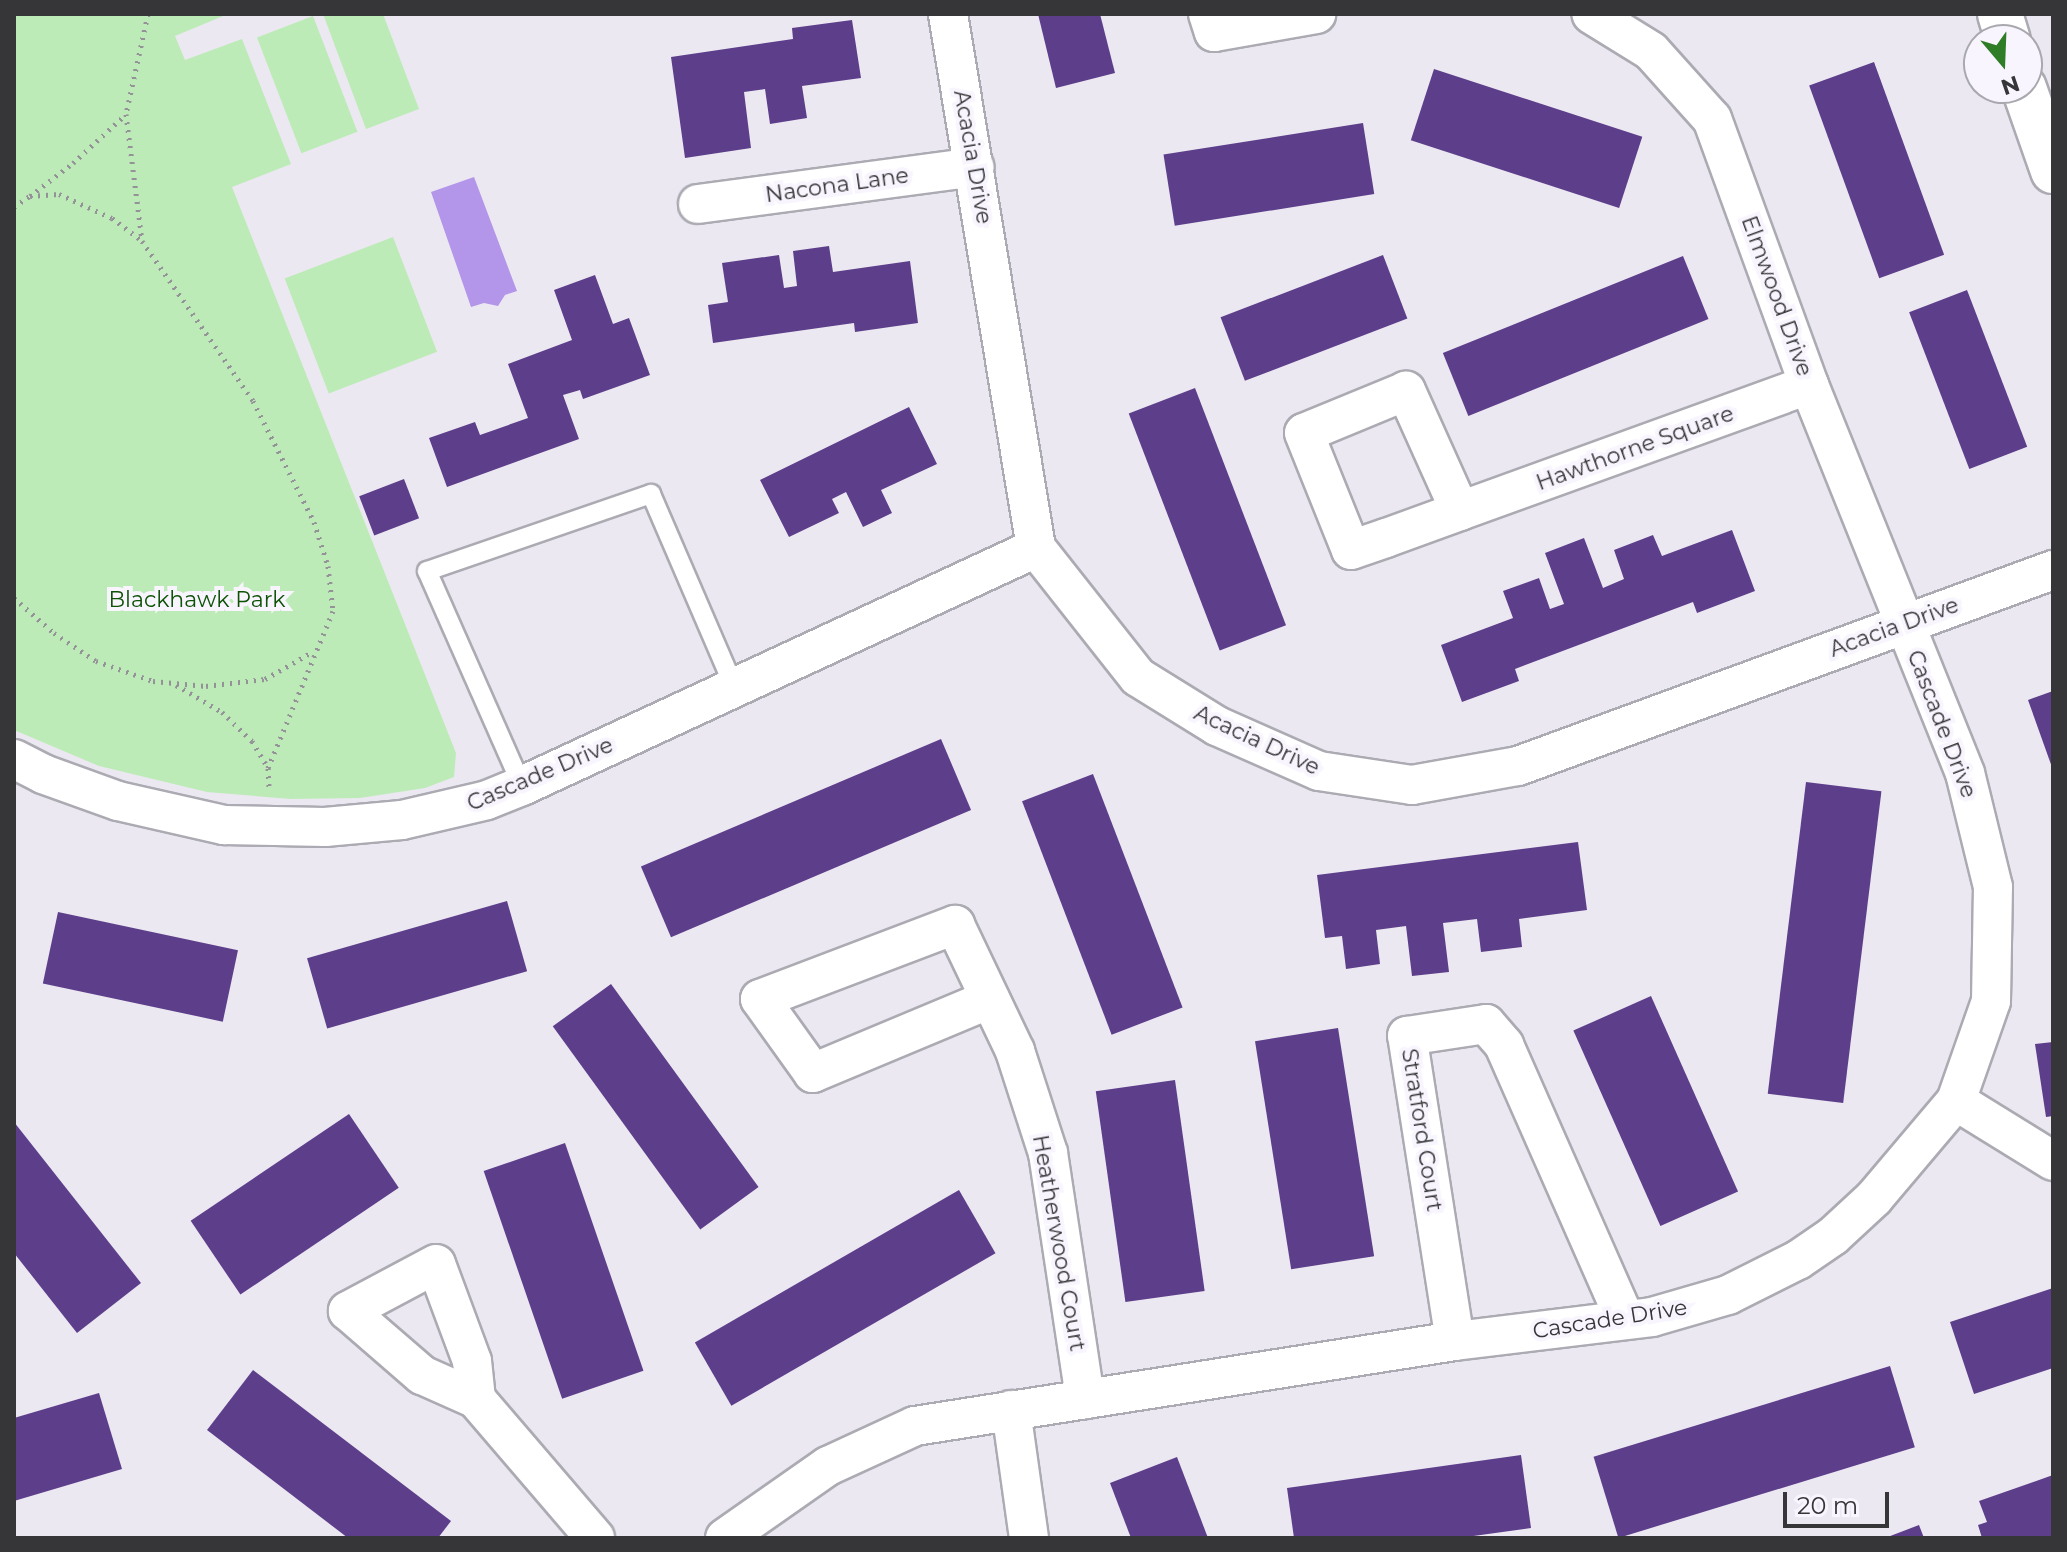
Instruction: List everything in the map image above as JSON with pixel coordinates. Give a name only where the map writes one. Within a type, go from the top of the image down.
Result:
[{"type":"street","name":"Acacia Drive","points":[[948,14],[1036,548],[1138,677],[1217,726],[1319,771],[1412,785],[1518,766],[2053,570]]},
{"type":"street","points":[[1208,14],[1214,32],[1316,14]]},
{"type":"street","name":"Elmwood Drive","points":[[1591,14],[1651,51],[1712,119],[1809,385],[1904,623]]},
{"type":"street","points":[[2030,104],[2053,171]]},
{"type":"street","name":"Nacona Lane","points":[[698,204],[975,167]]},
{"type":"street","name":"Hawthorne Square","points":[[1460,511],[1406,391],[1304,433],[1351,550],[1460,511],[1809,385]]},
{"type":"street","name":"Cascade Drive","points":[[14,759],[43,774],[133,805],[200,821],[270,828],[402,820],[487,800],[522,786],[1036,548]]},
{"type":"street","name":"Cascade Drive","points":[[725,1538],[828,1466],[915,1426],[1455,1341],[1679,1311],[1716,1299],[1798,1260],[1833,1236],[1874,1198],[1956,1101],[1991,1001],[1993,887],[1965,773],[1904,623]]},
{"type":"street","name":"Heatherwood Court","points":[[990,999],[813,1073],[760,999],[955,925],[1015,1051],[1048,1153],[1085,1399]]},
{"type":"street","name":"Stratford Court","points":[[1455,1341],[1407,1036],[1486,1024],[1504,1045],[1625,1319]]},
{"type":"street","points":[[1956,1101],[2053,1161]]},
{"type":"street","points":[[476,1399],[595,1538]]},
{"type":"street","points":[[1011,1410],[1029,1538]]},
{"type":"lane","points":[[522,786],[427,571],[651,494],[734,687]]},
{"type":"path","points":[[142,241],[126,114],[148,14]]},
{"type":"path","points":[[14,207],[73,163],[126,114]]},
{"type":"path","points":[[30,196],[59,194],[79,202],[112,218],[142,241],[253,401],[314,522],[328,566],[333,611],[313,651],[268,768],[270,828]]},
{"type":"path","points":[[14,598],[54,633],[96,661],[153,681],[206,686],[265,679],[313,651]]},
{"type":"path","points":[[172,683],[222,712],[252,741],[268,768]]},
{"type":"green space","name":"Blackhawk Park","points":[[14,14],[228,14],[175,36],[185,60],[242,39],[291,164],[232,187],[456,753],[454,777],[425,788],[360,798],[291,799],[207,792],[99,766],[14,730]]},
{"type":"green space","points":[[323,14],[383,14],[419,109],[366,129]]},
{"type":"green space","points":[[313,16],[357,132],[301,153],[257,38]]},
{"type":"green space","points":[[393,237],[437,352],[329,393],[285,279]]},
{"type":"shaded area","points":[[474,177],[517,291],[505,295],[498,306],[484,303],[471,307],[431,192]]},
{"type":"building","points":[[1038,14],[1100,14],[1115,73],[1056,88]]},
{"type":"building","points":[[852,20],[861,78],[802,86],[807,118],[770,124],[765,89],[744,92],[751,148],[685,158],[671,57],[793,39],[792,28]]},
{"type":"building","points":[[1874,62],[1944,255],[1879,278],[1809,86]]},
{"type":"building","points":[[1434,69],[1642,137],[1619,208],[1411,140]]},
{"type":"building","points":[[1363,123],[1374,194],[1175,226],[1163,155]]},
{"type":"building","points":[[829,246],[833,272],[910,261],[918,323],[855,332],[854,323],[713,343],[708,305],[728,302],[722,263],[779,255],[784,288],[797,286],[793,251]]},
{"type":"building","points":[[1383,255],[1407,318],[1245,381],[1221,317]]},
{"type":"building","points":[[1683,256],[1708,319],[1468,416],[1443,353]]},
{"type":"building","points":[[595,275],[613,324],[629,318],[650,375],[583,399],[580,390],[563,395],[579,439],[447,487],[429,438],[475,422],[480,435],[528,418],[508,364],[572,340],[554,290]]},
{"type":"building","points":[[1967,290],[2027,447],[1969,469],[1909,312]]},
{"type":"building","points":[[1195,388],[1286,625],[1220,651],[1129,413]]},
{"type":"building","points":[[909,407],[937,464],[881,490],[892,513],[863,527],[846,492],[832,499],[839,513],[789,537],[760,480]]},
{"type":"building","points":[[404,479],[419,518],[374,535],[359,496]]},
{"type":"building","points":[[1732,530],[1755,591],[1697,613],[1693,602],[1515,669],[1519,681],[1462,702],[1441,645],[1513,618],[1503,591],[1539,578],[1550,609],[1564,604],[1545,553],[1584,538],[1603,588],[1624,579],[1614,550],[1653,535],[1662,556]]},
{"type":"building","points":[[2053,691],[2053,770],[2028,700]]},
{"type":"building","points":[[941,739],[971,810],[671,937],[641,866]]},
{"type":"building","points":[[1093,774],[1183,1007],[1112,1035],[1022,801]]},
{"type":"building","points":[[1806,782],[1881,791],[1843,1103],[1768,1094]]},
{"type":"building","points":[[1578,842],[1587,910],[1519,919],[1522,947],[1481,952],[1477,919],[1443,923],[1449,972],[1412,976],[1406,926],[1376,930],[1380,964],[1346,969],[1342,936],[1325,938],[1317,875]]},
{"type":"building","points":[[507,901],[527,971],[327,1029],[307,958]]},
{"type":"building","points":[[58,912],[238,950],[223,1022],[43,983]]},
{"type":"building","points":[[611,984],[759,1187],[700,1229],[553,1026]]},
{"type":"building","points":[[1651,996],[1738,1191],[1660,1226],[1573,1031]]},
{"type":"building","points":[[1338,1028],[1374,1256],[1291,1269],[1255,1041]]},
{"type":"building","points":[[2053,1042],[2053,1116],[2046,1117],[2035,1044]]},
{"type":"building","points":[[1175,1080],[1205,1291],[1125,1302],[1096,1091]]},
{"type":"building","points":[[349,1114],[399,1188],[240,1295],[191,1221]]},
{"type":"building","points":[[14,1122],[141,1283],[77,1333],[14,1253]]},
{"type":"building","points":[[565,1143],[643,1371],[562,1399],[484,1171]]},
{"type":"building","points":[[959,1190],[996,1253],[731,1406],[695,1342]]},
{"type":"building","points":[[2053,1288],[2053,1368],[1974,1394],[1950,1322]]},
{"type":"building","points":[[1890,1366],[1915,1447],[1618,1538],[1594,1457]]},
{"type":"building","points":[[253,1370],[451,1521],[438,1538],[348,1538],[207,1430]]},
{"type":"building","points":[[99,1393],[122,1469],[14,1501],[14,1418]]},
{"type":"building","points":[[1521,1455],[1531,1528],[1459,1538],[1294,1538],[1287,1488]]},
{"type":"building","points":[[1177,1457],[1208,1538],[1131,1538],[1110,1483]]},
{"type":"building","points":[[2053,1475],[2053,1538],[1982,1538],[1978,1525],[1987,1522],[1979,1501]]},
{"type":"building","points":[[1919,1525],[1924,1538],[1885,1538]]}]
